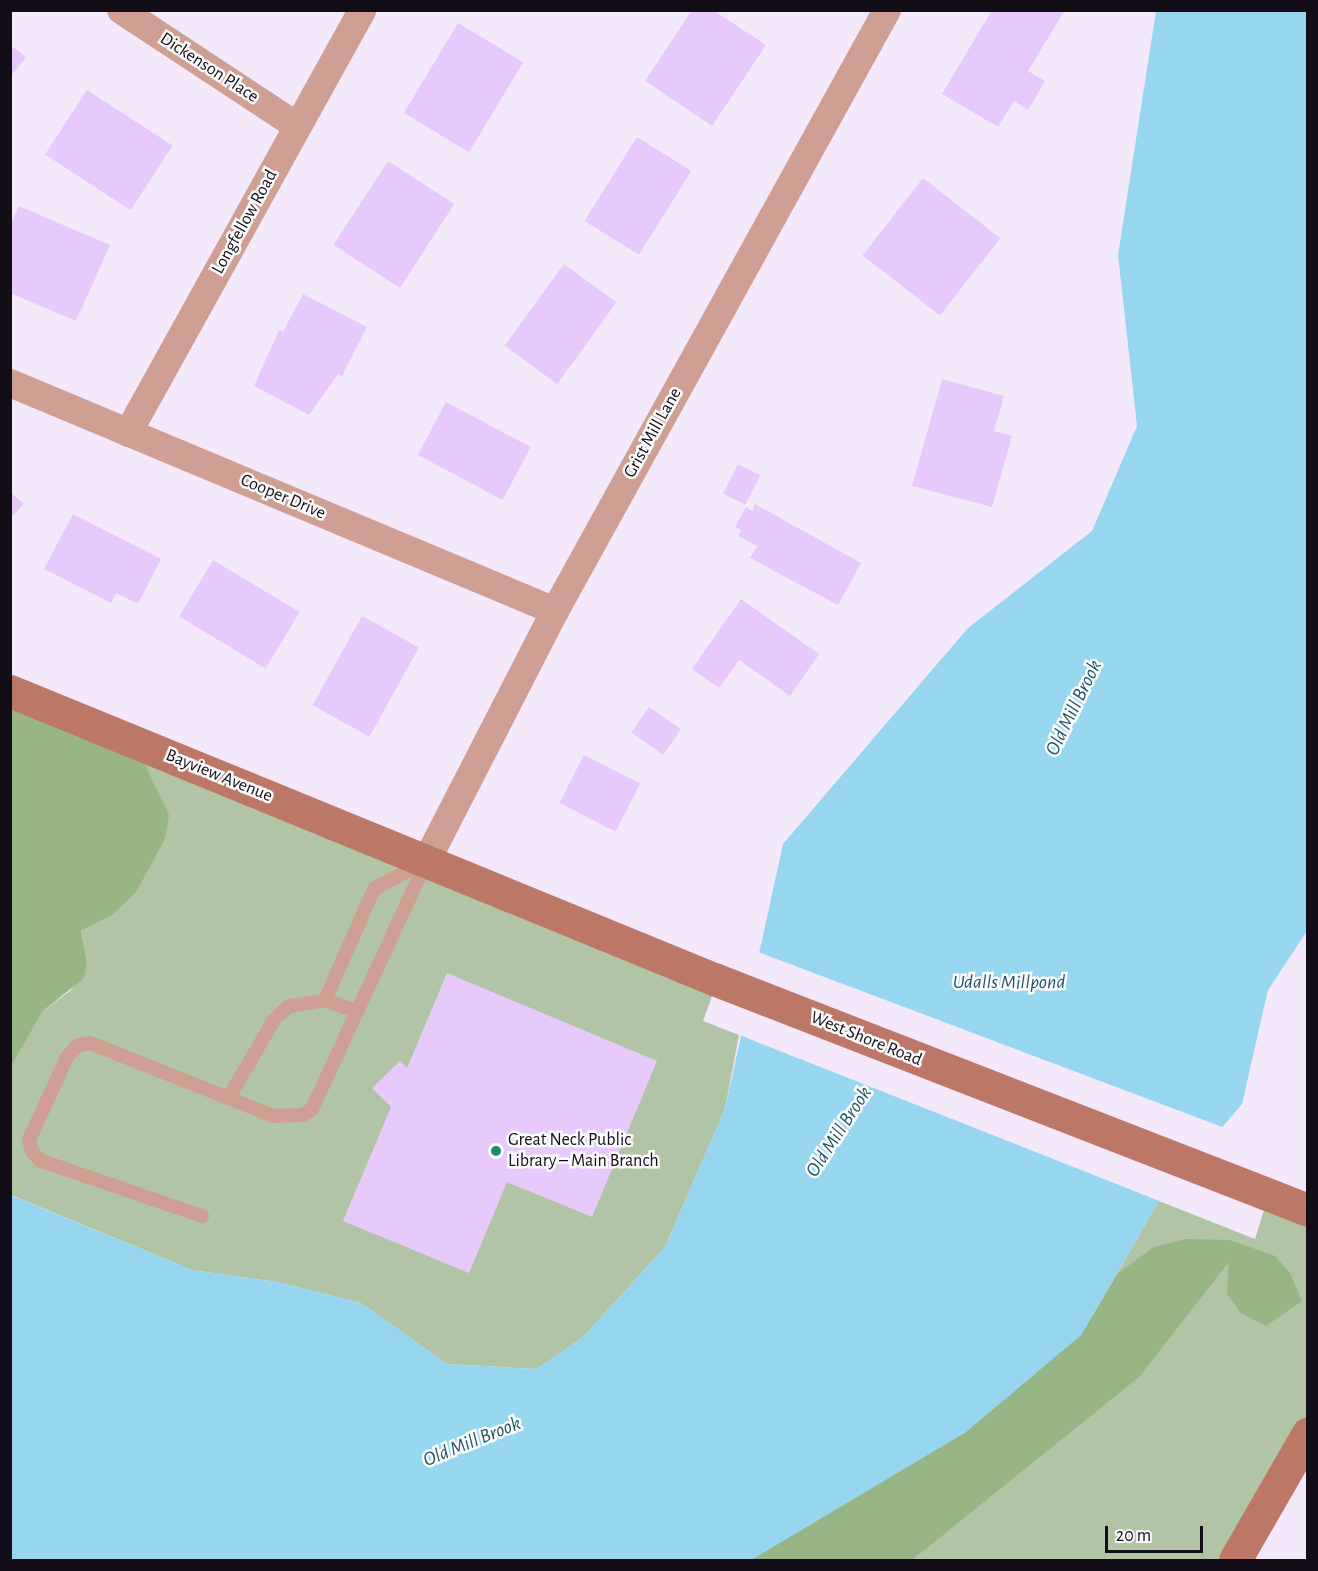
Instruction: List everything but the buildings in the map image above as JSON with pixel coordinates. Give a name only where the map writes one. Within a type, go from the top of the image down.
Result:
[{"type":"main road","name":"Bayview Avenue","points":[[10,691],[427,860]]},
{"type":"main road","name":"West Shore Road","points":[[427,860],[714,979],[1308,1210]]},
{"type":"main road","points":[[1235,1560],[1308,1433]]},
{"type":"street","name":"Dickenson Place","points":[[121,10],[297,126]]},
{"type":"street","name":"Longfellow Road","points":[[129,433],[362,10]]},
{"type":"street","name":"Grist Mill Lane","points":[[427,860],[555,611],[887,10]]},
{"type":"street","name":"Cooper Drive","points":[[10,383],[555,611]]},
{"type":"lane","points":[[325,1000],[374,889],[427,860]]},
{"type":"lane","points":[[202,1216],[41,1161],[29,1140],[78,1045],[90,1043],[273,1116],[303,1115],[312,1109],[427,860]]},
{"type":"lane","points":[[229,1097],[274,1020],[289,1006],[325,1000],[356,1011]]},
{"type":"green space","points":[[11,692],[119,737],[145,765],[169,815],[165,839],[136,892],[111,916],[81,931],[87,962],[84,978],[43,1011],[11,1066]]},
{"type":"green space","points":[[119,737],[718,980],[703,1021],[739,1035],[725,1109],[665,1247],[583,1337],[537,1369],[447,1364],[361,1303],[277,1282],[192,1270],[11,1195],[12,1063],[43,1011],[71,990],[87,962],[81,931],[111,916],[165,839]]},
{"type":"green space","points":[[1269,1194],[1307,1210],[1307,1433],[1235,1560],[751,1560],[1081,1335],[1159,1201],[1255,1239]]},
{"type":"green space","points":[[1185,1239],[1230,1240],[1275,1256],[1290,1273],[1302,1301],[1266,1326],[1241,1313],[1227,1294],[1229,1262],[1139,1377],[912,1560],[751,1560],[966,1432],[1081,1335],[1118,1273],[1154,1247]]},
{"type":"water","name":"Udalls Millpond","points":[[1156,11],[1307,11],[1307,931],[1268,990],[1242,1104],[1159,1201],[1081,1335],[966,1432],[751,1560],[11,1560],[10,1195],[192,1270],[277,1282],[361,1303],[447,1364],[537,1369],[583,1337],[665,1247],[725,1109],[783,844],[968,628],[1092,531],[1137,426],[1118,255]]},
{"type":"pier","points":[[753,950],[1225,1128],[1162,1202],[737,1034]]},
{"type":"place","name":"Great Neck Public Library – Main Branch","points":[[496,1151]]},
{"type":"water label","name":"Old Mill Brook","points":[[1074,708]]},
{"type":"water label","name":"Old Mill Brook","points":[[839,1132]]},
{"type":"water label","name":"Old Mill Brook","points":[[472,1442]]}]
